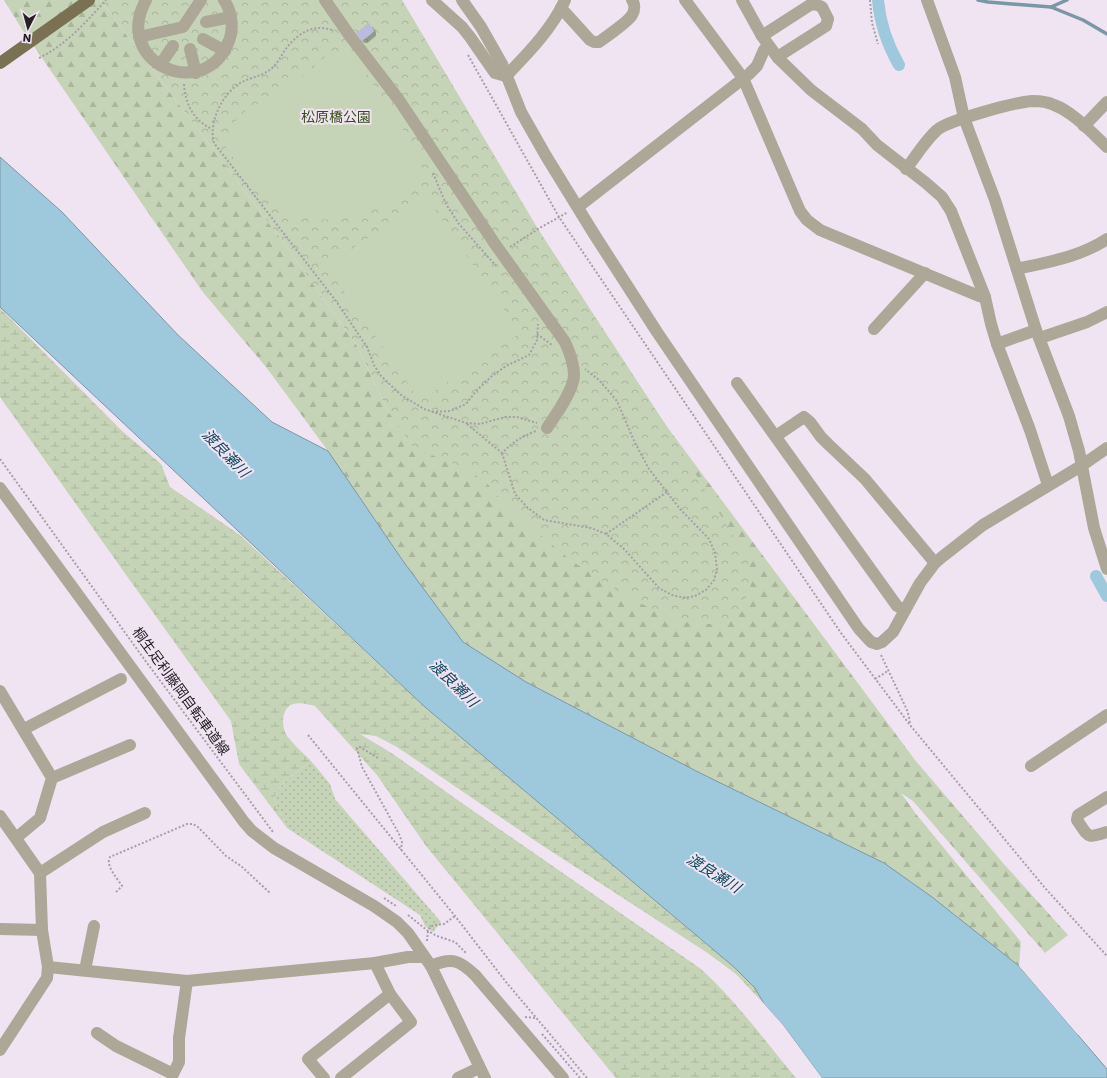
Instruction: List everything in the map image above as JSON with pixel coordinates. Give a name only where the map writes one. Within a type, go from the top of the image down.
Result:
[{"type":"main road","points":[[0,63],[88,0]]},
{"type":"street","points":[[146,0],[141,10],[138,23],[139,37],[143,48],[150,58],[160,66],[171,71],[183,73],[196,73],[217,60],[225,51],[232,27],[231,17],[224,0]]},
{"type":"street","points":[[139,37],[183,27],[201,0]]},
{"type":"street","points":[[325,0],[350,36],[400,100],[501,253],[565,342],[572,360],[574,377],[568,395],[547,428]]},
{"type":"street","points":[[432,0],[462,27],[495,73],[506,76]]},
{"type":"street","points":[[462,0],[481,27],[502,64],[521,112],[594,234],[647,316],[866,638],[877,644],[882,642],[893,632],[920,583],[935,563],[955,546],[983,525],[1081,466],[1107,448]]},
{"type":"street","points":[[506,76],[542,36],[563,4],[590,40],[599,42],[632,16],[634,8],[634,3],[632,0]]},
{"type":"street","points":[[685,0],[743,78],[800,211],[807,220],[820,230],[979,296],[985,297]]},
{"type":"street","points":[[742,0],[765,41],[778,58],[811,90],[862,129],[877,146],[942,197],[951,211],[985,297],[997,344],[1030,430],[1048,485]]},
{"type":"street","points":[[927,0],[955,77],[964,118],[995,200],[1038,334],[1069,416],[1079,451],[1094,528],[1107,569]]},
{"type":"street","points":[[578,207],[757,66],[764,50],[765,41],[810,5],[815,4],[822,7],[828,19],[826,26],[778,58]]},
{"type":"street","points":[[206,22],[231,17]]},
{"type":"street","points":[[203,39],[225,51]]},
{"type":"street","points":[[160,66],[173,46]]},
{"type":"street","points":[[190,49],[196,73]]},
{"type":"street","points":[[906,169],[938,129],[964,118],[1024,102],[1041,102],[1056,105],[1066,111],[1107,146]]},
{"type":"street","points":[[1084,126],[1107,102]]},
{"type":"street","points":[[1017,269],[1083,252],[1107,239]]},
{"type":"street","points":[[874,329],[925,273]]},
{"type":"street","points":[[997,344],[1087,322],[1107,312]]},
{"type":"street","points":[[737,383],[897,606],[905,610]]},
{"type":"street","points":[[776,436],[804,417],[810,422],[821,437],[865,479],[935,563]]},
{"type":"street","points":[[0,488],[252,831],[274,848],[374,906],[398,922],[408,933],[427,961],[482,1073],[458,1078]]},
{"type":"street","points":[[24,729],[121,679]]},
{"type":"street","points":[[0,692],[24,729],[52,778],[40,818],[16,838]]},
{"type":"street","points":[[1031,766],[1107,715]]},
{"type":"street","points":[[52,778],[130,745]]},
{"type":"street","points":[[1107,797],[1078,815],[1076,820],[1088,836],[1092,837],[1107,832]]},
{"type":"street","points":[[40,873],[103,832],[145,813]]},
{"type":"street","points":[[0,816],[40,873],[42,930],[48,967],[47,978],[0,1048]]},
{"type":"street","points":[[85,970],[94,926]]},
{"type":"street","points":[[0,929],[42,930]]},
{"type":"street","points":[[48,967],[187,981],[375,963],[408,957],[427,961],[455,961],[463,964],[489,991],[563,1078]]},
{"type":"street","points":[[341,1078],[411,1022],[390,994],[375,963]]},
{"type":"street","points":[[97,1033],[116,1046],[173,1074],[179,1062],[179,1038],[187,981]]},
{"type":"street","points":[[324,1078],[308,1059],[390,994]]},
{"type":"path","points":[[39,58],[50,53],[65,42],[106,0]]},
{"type":"path","points":[[870,0],[872,23],[878,44]]},
{"type":"path","points":[[336,31],[321,28],[304,32],[293,41],[274,67],[259,76],[242,82],[234,87],[226,95],[219,108],[212,129],[214,142],[336,300],[367,347],[374,365],[381,376],[401,395],[424,410],[466,423],[480,424],[505,417],[517,417],[529,420],[547,428]]},
{"type":"path","points":[[183,73],[184,90],[189,107],[195,116],[206,126],[212,129]]},
{"type":"path","points":[[432,170],[446,204],[459,224],[500,270]]},
{"type":"path","points":[[501,253],[559,217]]},
{"type":"path","points":[[432,412],[450,411],[466,404],[477,390],[492,376],[506,366],[529,355],[537,340],[538,324]]},
{"type":"path","points":[[466,423],[502,453],[515,494],[527,507],[544,520],[591,528],[606,534],[624,549],[659,588],[672,595],[685,598],[695,596],[706,590],[714,580],[717,560],[709,539],[680,509],[649,469],[635,443],[617,401],[599,380],[572,360]]},
{"type":"path","points":[[502,453],[511,444],[523,436],[547,428]]},
{"type":"path","name":"桐生足利藤岡自転車道線","points":[[0,459],[147,663],[275,834]]},
{"type":"path","points":[[606,534],[667,492]]},
{"type":"path","points":[[877,644],[882,660],[910,717],[910,725]]},
{"type":"path","points":[[875,680],[888,670]]},
{"type":"path","points":[[308,735],[455,916],[506,982],[538,1018],[587,1078]]},
{"type":"path","points":[[378,758],[360,747],[357,748],[362,767],[399,834],[402,842],[401,850]]},
{"type":"path","points":[[116,892],[122,886],[109,865],[108,860],[110,857],[186,824],[193,824],[198,827],[226,856],[240,866],[270,894]]},
{"type":"path","points":[[428,931],[434,925],[444,924],[455,916]]},
{"type":"path","points":[[525,1017],[538,1018]]},
{"type":"green space","points":[[4,0],[100,0],[284,243],[357,346],[389,413],[608,337],[665,424],[915,760],[1003,863],[1068,935],[1045,953],[913,801],[901,793],[916,814],[1021,942],[1019,966],[932,897],[884,863],[698,772],[526,682],[463,642],[403,561],[328,451],[266,367],[202,291],[20,26]]},
{"type":"green space","name":"松原橋公園","points":[[100,0],[402,0],[538,229],[665,424],[748,560],[751,583],[742,611],[731,621],[722,623],[709,624],[684,622],[630,599],[569,559],[506,506],[485,481],[459,466],[414,448],[389,413],[357,346],[284,243]]},
{"type":"green space","points":[[335,51],[349,52],[375,88],[408,138],[420,161],[423,173],[420,181],[413,189],[396,200],[362,214],[327,220],[293,214],[276,206],[255,187],[225,146],[227,136],[234,123],[245,111],[271,97],[307,73],[326,56]]},
{"type":"green space","points":[[427,198],[520,333],[420,401],[327,266]]},
{"type":"green space","points":[[0,308],[122,431],[161,464],[170,487],[240,535],[425,707],[734,967],[755,988],[764,1004],[736,974],[706,952],[537,842],[397,747],[376,736],[360,734],[393,754],[701,969],[739,1008],[796,1078],[616,1078],[426,846],[377,775],[315,706],[296,703],[289,706],[284,714],[283,723],[285,732],[311,761],[294,774],[277,791],[275,802],[287,828],[239,764],[231,721],[0,397]]},
{"type":"green space","points":[[311,761],[330,784],[335,799],[441,922],[433,932],[425,926],[420,915],[287,828],[275,802],[277,791],[294,774]]},
{"type":"water","name":"渡良瀬川","points":[[0,157],[62,212],[178,335],[272,422],[328,451],[403,561],[463,642],[526,682],[698,772],[884,863],[932,897],[1019,966],[1107,1069],[1107,1078],[822,1078],[783,1025],[764,1004],[755,988],[734,967],[425,707],[0,307]]},
{"type":"pier","points":[[1019,964],[1079,1034],[1078,1035],[1019,966]]},
{"type":"pier","points":[[759,998],[783,1025],[822,1078],[820,1078]]},
{"type":"building","points":[[369,23],[374,31],[362,41],[356,33]]},
{"type":"waterway","points":[[878,0],[880,17],[885,34],[899,65]]},
{"type":"waterway","points":[[978,0],[1051,7],[1083,20],[1107,34]]},
{"type":"waterway","points":[[1051,7],[1067,0]]},
{"type":"waterway","points":[[1096,576],[1107,596]]}]
